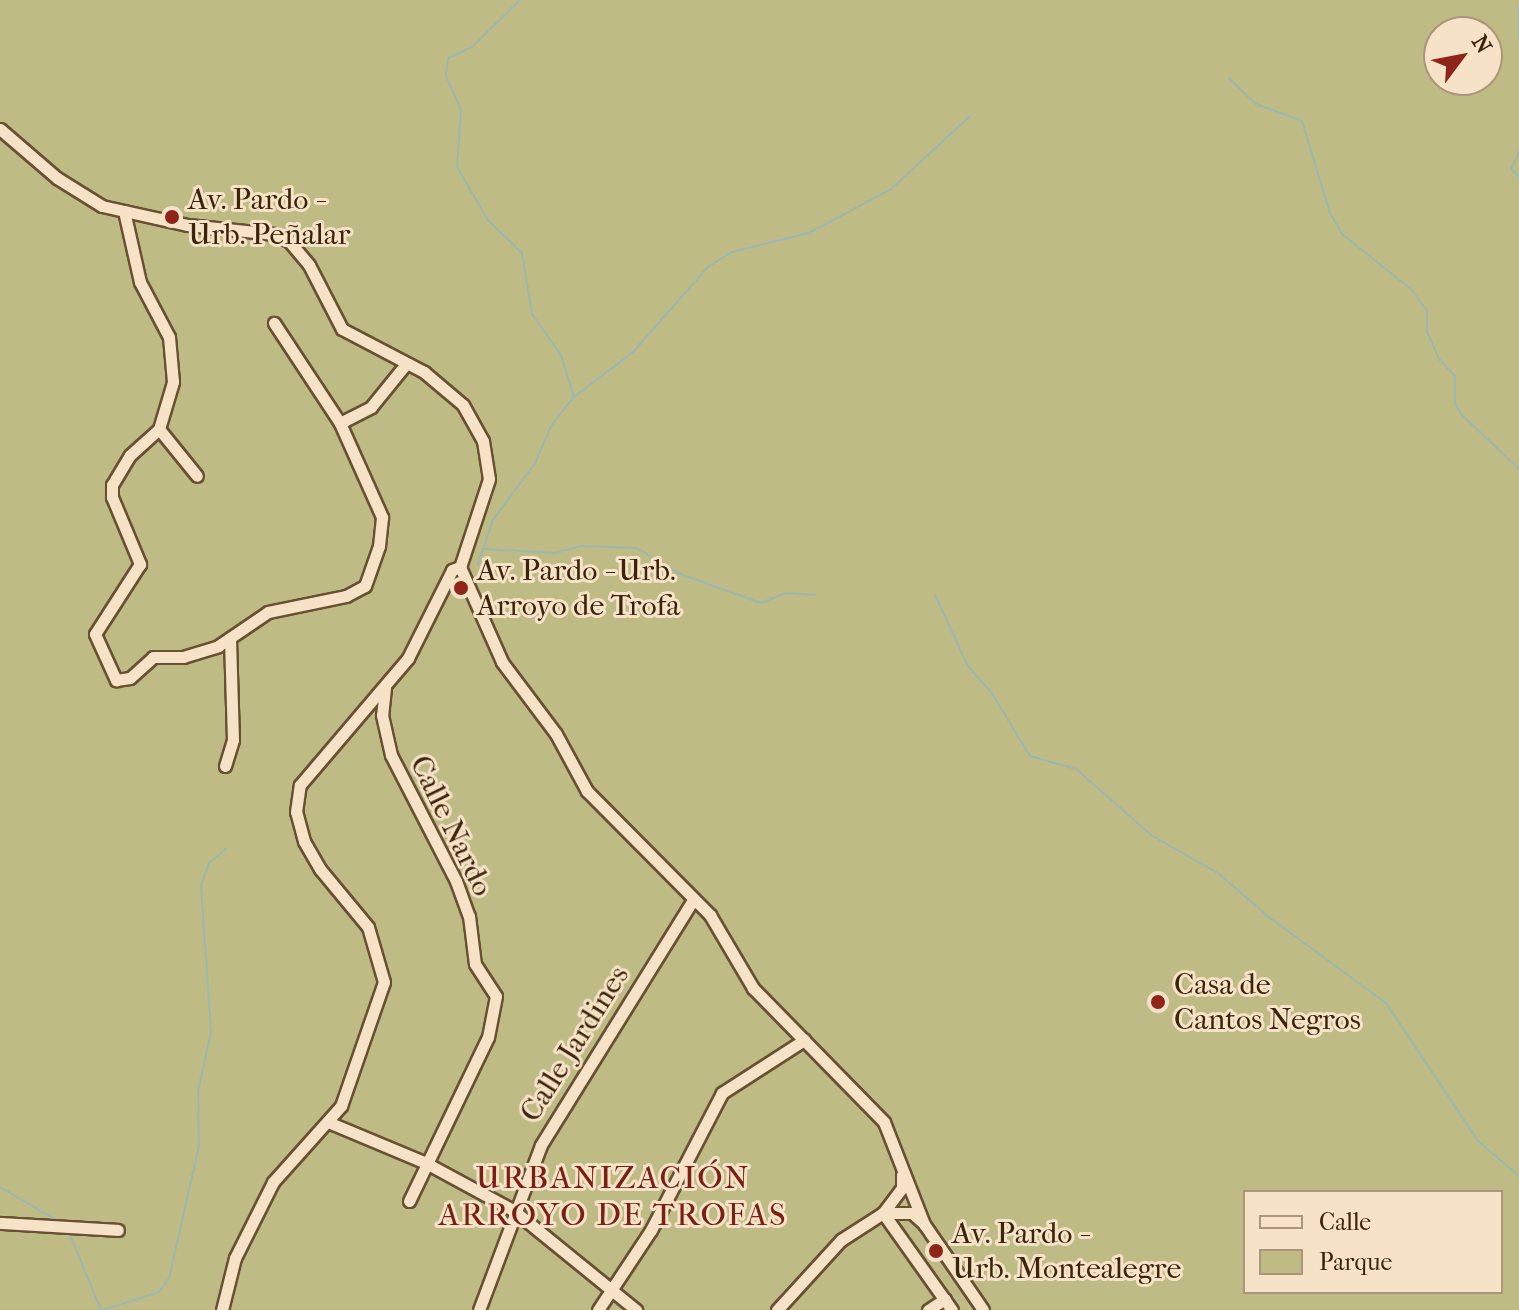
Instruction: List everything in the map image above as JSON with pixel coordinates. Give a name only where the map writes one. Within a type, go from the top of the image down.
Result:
[{"type":"street","points":[[0,129],[84,198],[124,211],[275,234],[289,241],[309,265],[342,329],[453,393],[478,428],[488,456],[489,479],[460,567],[502,662],[556,734],[587,791],[722,931],[753,988],[875,1110],[890,1132],[903,1180],[902,1202],[924,1224],[983,1310]]},
{"type":"street","points":[[124,211],[133,235],[140,282],[169,337],[173,358],[171,392],[159,429],[130,455],[112,485],[112,497],[140,564],[99,624],[96,644],[119,680],[132,676],[153,657],[186,657],[230,638],[268,612],[346,596],[365,586],[384,527],[340,423],[274,323]]},
{"type":"street","points":[[133,235],[141,214]]},
{"type":"street","points":[[340,423],[371,407],[406,364]]},
{"type":"street","points":[[159,429],[197,476]]},
{"type":"street","points":[[222,1310],[235,1258],[273,1182],[341,1106],[384,982],[368,927],[320,869],[296,812],[300,785],[408,658],[452,570],[460,567]]},
{"type":"street","points":[[225,766],[233,740],[230,638]]},
{"type":"street","name":"Calle Nardo","points":[[385,688],[382,715],[391,755],[456,881],[469,916],[475,964],[496,996],[488,1037],[409,1201]]},
{"type":"street","name":"Calle Jardines","points":[[479,1310],[513,1210],[541,1145],[693,900]]},
{"type":"street","points":[[598,1310],[651,1230],[722,1093],[804,1040]]},
{"type":"street","points":[[328,1122],[426,1163],[513,1210],[636,1310]]},
{"type":"street","points":[[890,1132],[902,1202],[924,1224]]},
{"type":"street","points":[[777,1310],[841,1240],[902,1202]]},
{"type":"street","points":[[883,1213],[952,1310]]},
{"type":"street","points":[[0,1223],[67,1223],[118,1230]]},
{"type":"street","points":[[928,1310],[945,1299]]},
{"type":"green space","points":[[0,0],[1519,0],[1519,1310],[0,1310]]},
{"type":"waterway","points":[[520,0],[472,47],[448,58],[446,76],[461,110],[457,167],[488,220],[522,253],[532,314],[561,355],[574,397]]},
{"type":"waterway","points":[[1519,4],[1519,39]]},
{"type":"waterway","points":[[1229,78],[1256,104],[1302,121],[1330,213],[1342,234],[1412,290],[1427,311],[1427,332],[1439,359],[1455,376],[1455,403],[1462,415],[1519,469]]},
{"type":"waterway","points":[[478,564],[493,520],[535,463],[551,426],[574,397],[633,352],[708,267],[732,252],[809,233],[891,189],[970,116]]},
{"type":"waterway","points":[[1519,152],[1511,169],[1519,177]]},
{"type":"waterway","points":[[485,549],[555,553],[581,546],[637,548],[680,574],[761,603],[786,593],[815,595]]},
{"type":"waterway","points":[[935,595],[968,666],[993,695],[1030,756],[1076,769],[1151,835],[1218,873],[1270,918],[1386,1003],[1478,1141],[1519,1176]]},
{"type":"waterway","points":[[103,1310],[159,1292],[169,1278],[199,1146],[198,1091],[211,1032],[201,885],[209,863],[227,848]]},
{"type":"waterway","points":[[0,1187],[58,1221]]},
{"type":"waterway","points":[[68,1230],[101,1310]]},
{"type":"place","name":"Av. Pardo - Urb. Peñalar","points":[[172,217]]},
{"type":"place","name":"Av. Pardo - Urb. Arroyo de Trofa","points":[[461,588]]},
{"type":"place","name":"Casa de Cantos Negros","points":[[1158,1002]]},
{"type":"place","name":"Av. Pardo - Urb. Montealegre","points":[[936,1251]]},
{"type":"district","name":"URBANIZACIÓN ARROYO DE TROFAS","points":[[613,1198]]}]
